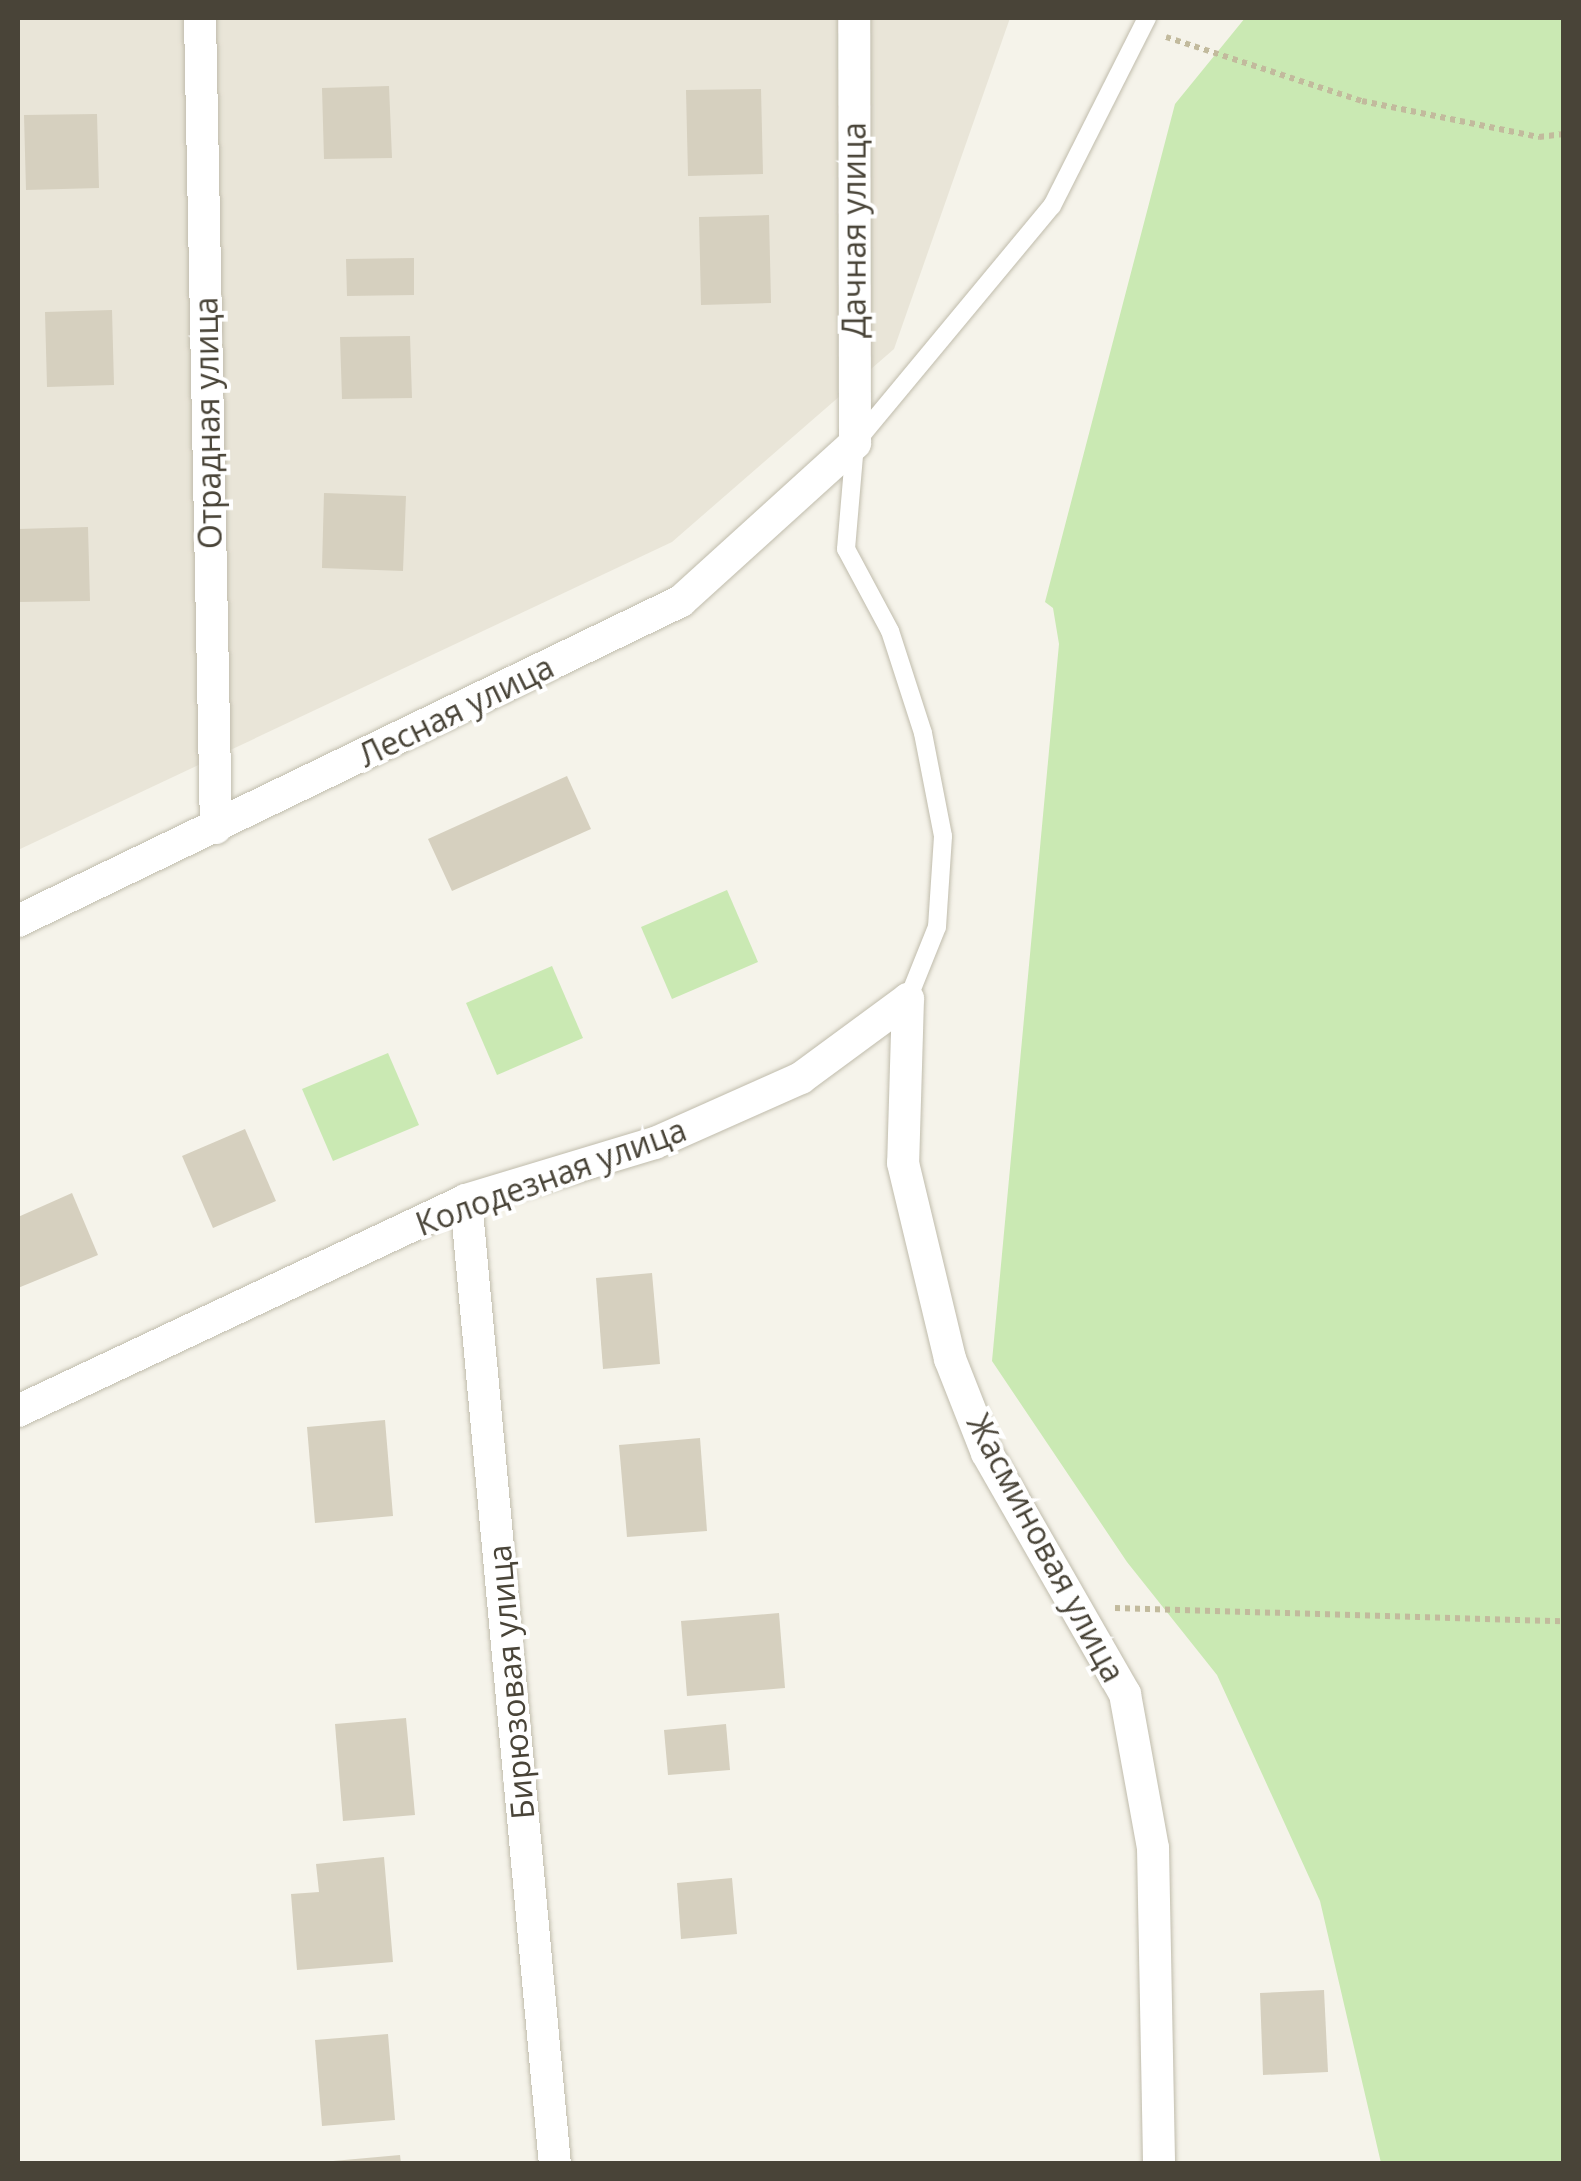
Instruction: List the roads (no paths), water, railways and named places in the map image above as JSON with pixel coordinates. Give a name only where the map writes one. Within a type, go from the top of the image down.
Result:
[{"type":"street","name":"Отрадная улица","points":[[200,18],[216,828]]},
{"type":"street","name":"Дачная улица","points":[[854,18],[854,442]]},
{"type":"street","name":"Лесная улица","points":[[18,921],[682,601],[854,442]]},
{"type":"street","name":"Колодезная улица","points":[[18,1410],[466,1200],[655,1143],[801,1078],[908,998]]},
{"type":"street","name":"Жасминовая улица","points":[[908,998],[904,1162],[950,1359],[987,1453],[1080,1607],[1125,1694],[1153,1848],[1159,2164]]},
{"type":"street","name":"Бирюзовая улица","points":[[466,1200],[555,2164]]},
{"type":"lane","points":[[908,998],[937,927],[943,836],[924,732],[890,631],[846,549],[854,442],[1052,206],[1144,23]]}]
